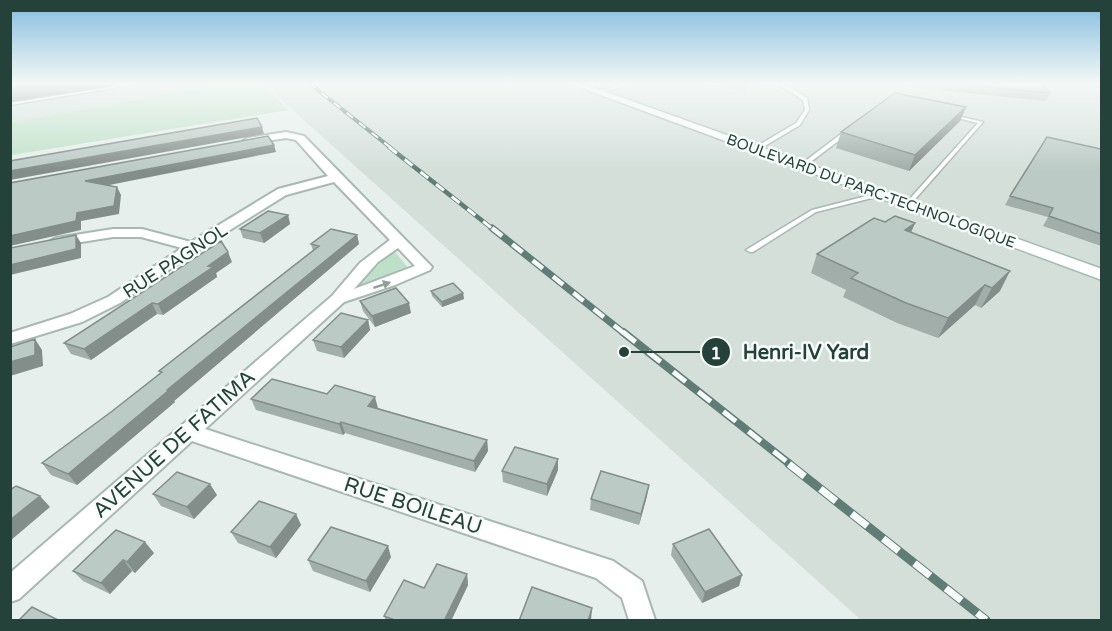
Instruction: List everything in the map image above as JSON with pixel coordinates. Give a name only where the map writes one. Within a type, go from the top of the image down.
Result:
[{"type":"street","name":"BOULEVARD DU PARC-TECHNOLOGIQUE","points":[[655,112],[1101,275]]},
{"type":"street","points":[[230,145],[293,135],[300,138],[399,241]]},
{"type":"street","name":"RUE PAGNOL","points":[[10,339],[76,318],[114,300],[193,247],[282,192],[336,178]]},
{"type":"street","points":[[45,245],[113,233],[142,233],[193,247]]},
{"type":"street","name":"AVENUE DE FATIMA","points":[[10,590],[338,299],[357,274],[391,245],[399,241],[425,267],[390,282],[338,299]]},
{"type":"street","name":"RUE BOILEAU","points":[[188,432],[604,569],[633,590],[642,621]]},
{"type":"lane","points":[[756,149],[798,124],[805,112]]},
{"type":"lane","points":[[908,204],[981,122],[946,114]]},
{"type":"lane","points":[[802,166],[850,130]]},
{"type":"lane","points":[[750,250],[814,211],[882,194]]},
{"type":"shaded area","points":[[11,112],[273,112],[11,155]]},
{"type":"shaded area","points":[[295,112],[1101,112],[1101,620],[861,620]]},
{"type":"green space","points":[[69,112],[273,112],[11,155],[11,123]]},
{"type":"green space","points":[[396,253],[409,269],[360,285],[358,283],[391,254]]},
{"type":"building","points":[[868,112],[960,112],[915,155],[841,132]]},
{"type":"building","points":[[257,118],[262,127],[10,171],[10,161]]},
{"type":"building","points":[[268,136],[274,145],[85,181],[117,187],[114,206],[77,213],[76,221],[10,236],[10,183]]},
{"type":"building","points":[[1047,137],[1101,149],[1101,234],[1049,216],[1053,208],[1010,196]]},
{"type":"building","points":[[268,211],[288,215],[260,233],[240,229]]},
{"type":"building","points":[[895,216],[915,223],[905,230],[1010,271],[992,288],[985,285],[948,318],[906,303],[851,278],[858,273],[817,254],[874,218],[885,222]]},
{"type":"building","points":[[331,229],[357,235],[68,474],[42,463],[111,412],[162,372],[159,371],[319,246],[311,244]]},
{"type":"building","points":[[76,235],[76,249],[10,265],[10,248]]},
{"type":"building","points":[[221,241],[228,252],[208,266],[213,267],[158,304],[152,303],[84,349],[64,343]]},
{"type":"building","points":[[453,283],[463,293],[442,302],[431,291]]},
{"type":"building","points":[[396,288],[409,303],[372,316],[360,301]]},
{"type":"building","points":[[341,313],[368,320],[341,347],[313,340]]},
{"type":"building","points":[[35,339],[35,355],[10,362],[10,347]]},
{"type":"building","points":[[272,379],[327,394],[335,385],[375,397],[368,406],[487,440],[474,461],[341,422],[339,424],[251,399]]},
{"type":"building","points":[[515,447],[558,459],[547,484],[502,471]]},
{"type":"building","points":[[601,471],[649,485],[641,514],[591,499]]},
{"type":"building","points":[[177,472],[210,484],[187,507],[153,494]]},
{"type":"building","points":[[16,486],[40,496],[10,520],[10,490]]},
{"type":"building","points":[[259,501],[296,514],[270,547],[231,532]]},
{"type":"building","points":[[331,527],[388,546],[366,581],[308,560]]},
{"type":"building","points":[[709,529],[742,575],[705,592],[673,544]]},
{"type":"building","points":[[116,530],[145,542],[127,562],[123,560],[101,583],[73,571]]},
{"type":"building","points":[[437,564],[467,574],[444,621],[397,621],[384,616],[404,580],[424,588]]},
{"type":"building","points":[[532,587],[592,608],[588,621],[519,621]]},
{"type":"building","points":[[32,607],[60,621],[18,621]]},
{"type":"railway","points":[[346,112],[391,148]]},
{"type":"railway","points":[[389,147],[494,230]]},
{"type":"railway","points":[[492,228],[625,334]]},
{"type":"railway","points":[[623,332],[791,465]]},
{"type":"railway","points":[[789,464],[986,620]]},
{"type":"place","name":"Henri-IV Yard","points":[[624,352]]}]
